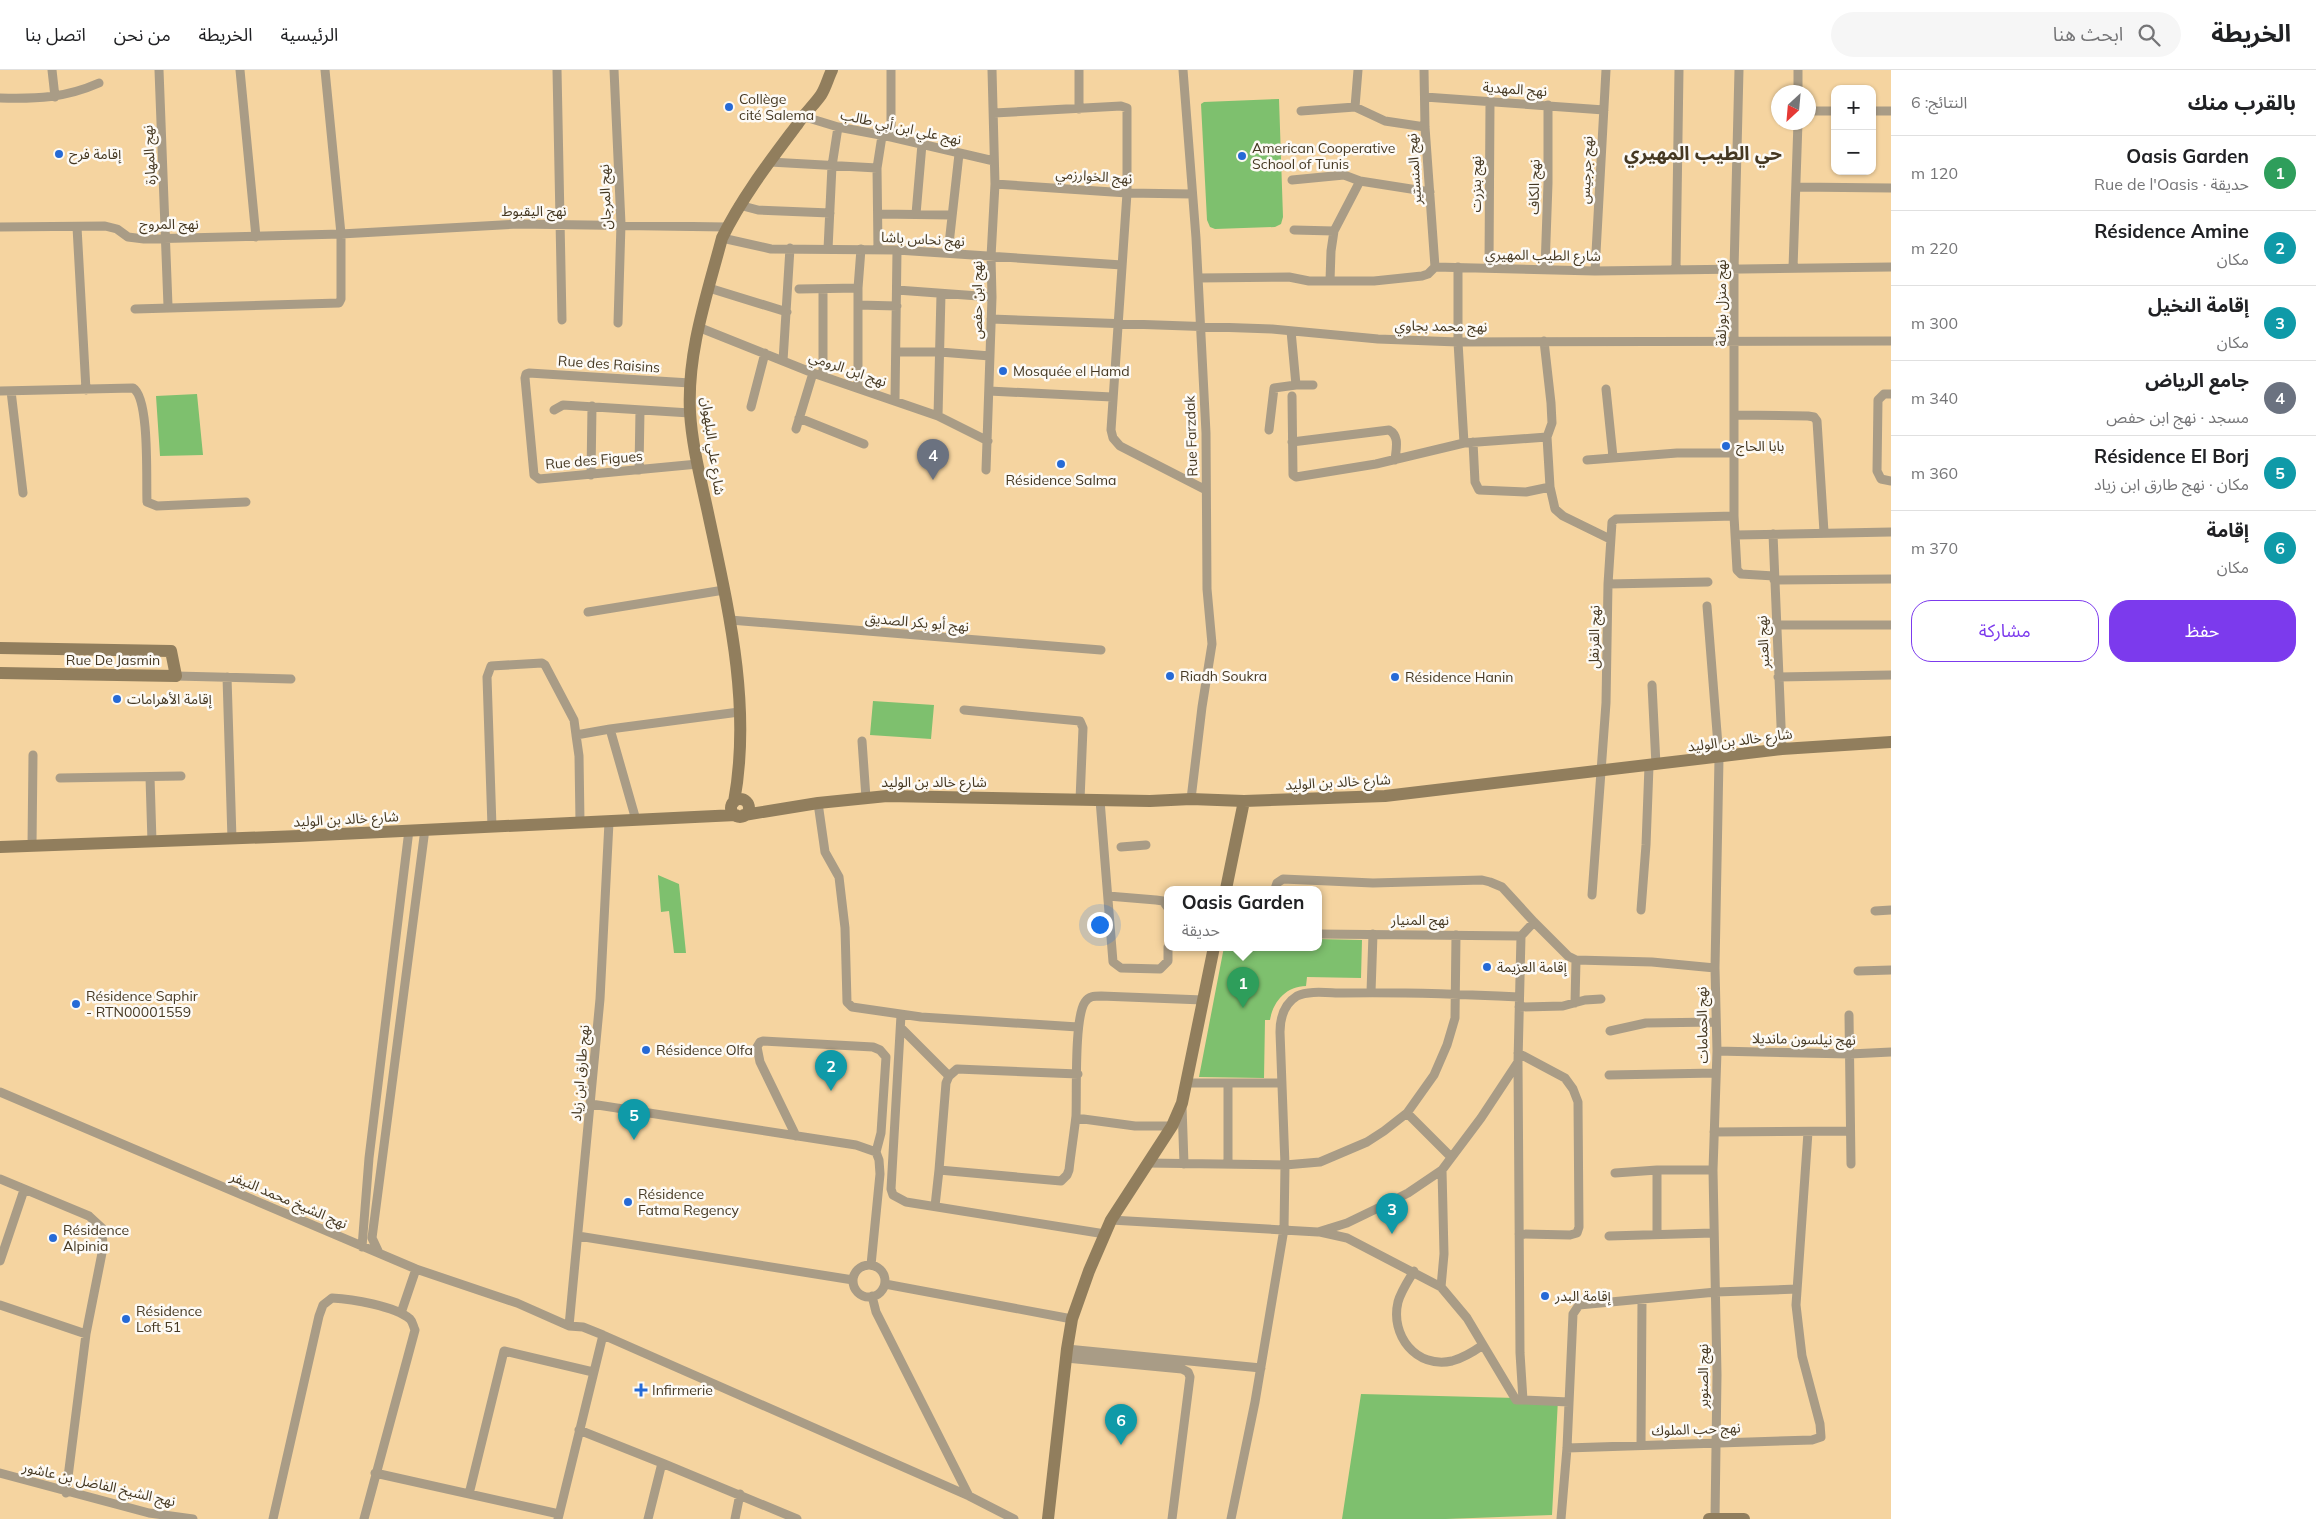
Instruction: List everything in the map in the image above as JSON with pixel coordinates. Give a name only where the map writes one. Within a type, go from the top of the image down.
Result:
[{"type":"street","points":[[52,70],[55,97]]},
{"type":"street","name":"نهج المهارة","points":[[159,70],[167,238],[168,306]]},
{"type":"street","points":[[240,70],[256,237]]},
{"type":"street","points":[[135,309],[168,306],[339,303],[341,299],[341,234],[325,70]]},
{"type":"street","points":[[558,70],[562,224],[562,320]]},
{"type":"street","name":"نهج المرجان","points":[[614,70],[621,224],[618,323]]},
{"type":"street","name":"شارع علي البلهوان","points":[[734,802],[740,764],[739,712],[730,620],[698,464],[690,413],[693,346],[725,232],[739,206],[802,116],[820,97],[832,70]]},
{"type":"street","points":[[878,250],[877,168],[887,136],[891,70]]},
{"type":"street","name":"نهج ابن حفص","points":[[986,470],[992,297],[991,257],[995,184],[992,70]]},
{"type":"street","points":[[1079,70],[1079,109]]},
{"type":"street","name":"Rue Farzdak","points":[[1183,70],[1198,278],[1206,433],[1207,589],[1212,644],[1202,706],[1191,799]]},
{"type":"street","points":[[1355,107],[1358,70]]},
{"type":"street","name":"نهج المنستير","points":[[1424,70],[1425,127],[1435,267]]},
{"type":"street","name":"نهج جرجيس","points":[[1595,271],[1606,70]]},
{"type":"street","points":[[1676,268],[1679,70]]},
{"type":"street","name":"نهج منزل بوزلفة","points":[[1739,70],[1734,270],[1735,535],[1738,573],[1774,578]]},
{"type":"street","points":[[1798,70],[1798,85]]},
{"type":"street","points":[[0,98],[55,97],[83,90],[99,83]]},
{"type":"street","name":"نهج المهدية","points":[[1425,97],[1604,110]]},
{"type":"street","name":"نهج بنزرت","points":[[1489,267],[1490,102]]},
{"type":"street","name":"نهج الكاف","points":[[1545,269],[1548,105]]},
{"type":"street","points":[[994,113],[1121,106],[1127,108],[1127,192],[1111,430],[1113,438],[1120,446],[1206,490]]},
{"type":"street","points":[[1301,111],[1355,107],[1385,121],[1425,127]]},
{"type":"street","points":[[1816,111],[1831,111]]},
{"type":"street","points":[[1876,111],[1891,111]]},
{"type":"street","name":"نهج علي ابن أبي طالب","points":[[802,116],[838,127],[887,136],[994,161]]},
{"type":"street","points":[[828,249],[832,166],[838,127]]},
{"type":"street","points":[[1793,268],[1798,130]]},
{"type":"street","points":[[916,214],[922,144]]},
{"type":"street","points":[[948,253],[959,154]]},
{"type":"street","points":[[770,162],[877,168]]},
{"type":"street","points":[[1292,180],[1344,175],[1360,181],[1430,192]]},
{"type":"street","points":[[1330,282],[1334,231],[1360,181]]},
{"type":"street","name":"نهج الخوارزمي","points":[[995,184],[1192,194]]},
{"type":"street","points":[[1796,187],[1891,188]]},
{"type":"street","points":[[739,206],[758,210],[830,213]]},
{"type":"street","points":[[879,214],[952,215]]},
{"type":"street","name":"نهج اليقبوط","points":[[341,234],[518,224],[621,224],[725,232]]},
{"type":"street","name":"نهج المروج","points":[[0,228],[105,226],[116,229],[133,238],[341,234]]},
{"type":"street","points":[[77,227],[86,390]]},
{"type":"street","points":[[1294,230],[1334,231]]},
{"type":"street","name":"نهج نحاس باشا","points":[[725,232],[771,249],[898,250],[1122,265]]},
{"type":"street","points":[[783,360],[790,248]]},
{"type":"street","points":[[858,386],[858,288],[861,249]]},
{"type":"street","points":[[895,400],[898,250]]},
{"type":"street","name":"شارع الطيب المهيري","points":[[1198,278],[1289,277],[1330,282],[1374,281],[1422,276],[1428,274],[1435,267],[1595,271],[1676,268],[1734,270],[1891,267]]},
{"type":"street","points":[[1458,267],[1458,342],[1469,442],[1479,490],[1526,492],[1550,487]]},
{"type":"street","points":[[709,288],[787,312]]},
{"type":"street","points":[[799,289],[858,288]]},
{"type":"street","points":[[823,290],[823,375]]},
{"type":"street","points":[[897,290],[992,297]]},
{"type":"street","points":[[938,416],[941,294]]},
{"type":"street","points":[[858,306],[897,306]]},
{"type":"street","name":"نهج محمد بجاوي","points":[[991,319],[1292,331],[1378,339],[1458,342],[1544,340],[1891,341]]},
{"type":"street","name":"نهج ابن الرومي","points":[[698,326],[813,373],[858,386],[938,416],[988,441]]},
{"type":"street","points":[[1292,331],[1296,385]]},
{"type":"street","points":[[1544,340],[1552,423],[1547,437],[1550,487],[1555,509],[1559,513],[1610,539]]},
{"type":"street","points":[[896,352],[940,352],[990,356]]},
{"type":"street","points":[[750,407],[765,353]]},
{"type":"street","name":"Rue des Raisins","points":[[526,374],[529,372],[690,383]]},
{"type":"street","points":[[796,429],[813,373]]},
{"type":"street","name":"Rue des Figues","points":[[526,374],[534,475],[539,479],[591,476],[698,464]]},
{"type":"street","points":[[1268,430],[1274,388],[1313,385]]},
{"type":"street","points":[[0,391],[129,388],[139,393],[145,422],[147,502],[151,505],[246,502]]},
{"type":"street","points":[[1606,389],[1613,458]]},
{"type":"street","points":[[11,391],[23,493]]},
{"type":"street","points":[[989,391],[1112,397]]},
{"type":"street","points":[[1891,394],[1884,394],[1878,400],[1877,471],[1881,479],[1891,481]]},
{"type":"street","points":[[1292,396],[1292,442],[1294,476],[1296,478],[1395,460],[1469,442],[1547,437]]},
{"type":"street","points":[[554,410],[563,405],[690,413]]},
{"type":"street","points":[[591,476],[592,406]]},
{"type":"street","points":[[639,470],[640,410]]},
{"type":"street","points":[[1736,415],[1814,417],[1817,421],[1824,532]]},
{"type":"street","points":[[798,418],[864,444]]},
{"type":"street","points":[[1292,442],[1390,430],[1396,435],[1397,439],[1395,460]]},
{"type":"street","points":[[1587,460],[1677,453],[1734,453]]},
{"type":"street","name":"نهج القرنفل","points":[[1592,895],[1606,703],[1611,525],[1616,518],[1734,516]]},
{"type":"street","points":[[1735,535],[1891,532]]},
{"type":"street","name":"نهج العنبر","points":[[1773,534],[1782,749]]},
{"type":"street","points":[[1774,578],[1891,579]]},
{"type":"street","points":[[1608,584],[1708,582]]},
{"type":"street","points":[[588,612],[724,590]]},
{"type":"street","name":"نهج الحمامات","points":[[1707,606],[1719,758],[1715,968],[1717,1051],[1713,1170],[1713,1232],[1716,1292]]},
{"type":"street","name":"نهج أبو بكر الصديق","points":[[730,620],[1101,650]]},
{"type":"street","points":[[1776,625],[1891,625]]},
{"type":"street","name":"Rue De Jasmin","points":[[0,648],[171,651],[176,676]]},
{"type":"street","points":[[492,826],[487,677],[491,666],[545,664],[574,720],[579,756],[580,822]]},
{"type":"street","name":"Rue De Jasmin","points":[[0,673],[291,679]]},
{"type":"street","points":[[1778,677],[1891,675]]},
{"type":"street","points":[[227,677],[232,839]]},
{"type":"street","points":[[1641,910],[1652,766],[1652,685]]},
{"type":"street","points":[[964,710],[1080,721],[1083,728],[1080,800]]},
{"type":"street","points":[[576,735],[739,712]]},
{"type":"street","points":[[610,729],[636,820]]},
{"type":"street","points":[[862,741],[866,798]]},
{"type":"street","name":"شارع خالد بن الوليد","points":[[0,846],[232,839],[692,817],[714,818],[744,809],[785,808],[866,798],[934,796],[1080,800],[1191,799],[1244,801],[1385,796],[1602,770],[1652,766],[1782,749],[1891,742]]},
{"type":"street","points":[[32,846],[33,755]]},
{"type":"street","points":[[740,764],[744,809]]},
{"type":"street","points":[[60,778],[181,776]]},
{"type":"street","points":[[150,777],[152,842]]},
{"type":"street","points":[[734,802],[742,799],[744,809]]},
{"type":"street","points":[[1100,800],[1113,962],[1122,968],[1160,969],[1168,961],[1168,951]]},
{"type":"street","points":[[1227,886],[1244,801]]},
{"type":"street","name":"شارع خالد بن الوليد","points":[[692,817],[734,802]]},
{"type":"street","points":[[818,803],[825,852],[839,877],[845,928],[847,1002],[852,1007],[901,1015],[1078,1027]]},
{"type":"street","name":"نهج طارق ابن زياد","points":[[569,1326],[600,999],[609,822]]},
{"type":"street","points":[[380,1254],[374,1246],[372,1238],[425,829]]},
{"type":"street","points":[[362,1247],[369,1158],[410,830]]},
{"type":"street","points":[[1121,847],[1146,845]]},
{"type":"street","points":[[1276,886],[1283,879],[1374,882],[1482,880],[1502,887],[1568,956],[1576,960],[1652,962],[1715,968]]},
{"type":"street","points":[[1108,896],[1164,902]]},
{"type":"street","points":[[1875,911],[1891,910]]},
{"type":"street","points":[[1523,1400],[1520,1352],[1519,997],[1521,936],[1534,922]]},
{"type":"street","name":"نهج المنيار","points":[[1322,934],[1521,936]]},
{"type":"street","points":[[1371,992],[1373,934]]},
{"type":"street","points":[[1147,1164],[1286,1165],[1320,1162],[1367,1142],[1407,1113],[1434,1075],[1447,1045],[1455,1018],[1456,934]]},
{"type":"street","points":[[1048,1519],[1066,1354],[1072,1319],[1089,1271],[1111,1220],[1172,1126],[1182,1103],[1213,951]]},
{"type":"street","points":[[1575,1003],[1576,960]]},
{"type":"street","points":[[1858,971],[1891,970]]},
{"type":"street","points":[[1231,1519],[1261,1368],[1284,1229],[1286,1165],[1280,1083],[1280,1021],[1289,1003],[1298,996],[1310,993],[1371,992],[1519,997]]},
{"type":"street","points":[[939,1170],[1061,1181],[1069,1170],[1076,1118],[1078,1027],[1085,1001],[1091,996],[1203,1000]]},
{"type":"street","points":[[1519,1007],[1563,1006],[1601,999]]},
{"type":"street","points":[[901,1015],[891,1189],[893,1195],[899,1199],[936,1206],[1105,1234]]},
{"type":"street","points":[[1849,1015],[1851,1164]]},
{"type":"street","points":[[1610,1030],[1646,1023],[1716,1022]]},
{"type":"street","points":[[901,1028],[949,1076]]},
{"type":"street","points":[[796,1136],[760,1062],[758,1054],[760,1042],[873,1048],[880,1050],[886,1057],[881,1132],[876,1152],[879,1160],[880,1174],[871,1265]]},
{"type":"street","name":"نهج نيلسون مانديلا","points":[[1717,1051],[1850,1054],[1891,1052]]},
{"type":"street","points":[[1318,1232],[1347,1223],[1408,1193],[1442,1170],[1481,1118],[1518,1057]]},
{"type":"street","points":[[1518,1057],[1565,1078],[1573,1089],[1578,1102],[1580,1176],[1579,1227],[1577,1233],[1570,1235],[1519,1234]]},
{"type":"street","points":[[936,1206],[946,1083],[949,1076],[957,1069],[1078,1074]]},
{"type":"street","points":[[1610,1075],[1716,1073]]},
{"type":"street","points":[[1187,1083],[1280,1083]]},
{"type":"street","points":[[1228,1083],[1228,1164]]},
{"type":"street","name":"نهج الشيخ محمد النيفر","points":[[0,1092],[362,1247],[517,1303],[569,1326],[583,1327],[603,1335],[969,1496],[1014,1519]]},
{"type":"street","points":[[1182,1103],[1184,1164]]},
{"type":"street","points":[[591,1104],[856,1145],[876,1152]]},
{"type":"street","points":[[1407,1113],[1451,1157]]},
{"type":"street","points":[[1076,1118],[1135,1126],[1172,1126]]},
{"type":"street","points":[[1714,1132],[1850,1131]]},
{"type":"street","points":[[1561,1519],[1568,1448],[1574,1310],[1578,1305],[1716,1292],[1797,1289],[1808,1132]]},
{"type":"street","points":[[1441,1287],[1444,1254],[1442,1170]]},
{"type":"street","points":[[1615,1173],[1657,1170],[1713,1170]]},
{"type":"street","points":[[1657,1170],[1657,1234]]},
{"type":"street","points":[[0,1180],[89,1216],[102,1228],[103,1248],[86,1334],[66,1493]]},
{"type":"street","points":[[0,1261],[24,1190]]},
{"type":"street","points":[[1111,1220],[1284,1229],[1318,1232],[1347,1238],[1414,1271],[1441,1287],[1467,1318],[1516,1400],[1569,1402]]},
{"type":"street","points":[[1609,1236],[1713,1232]]},
{"type":"street","points":[[578,1236],[853,1280]]},
{"type":"street","points":[[866,1265],[871,1265],[880,1269],[885,1279],[885,1284],[880,1292],[872,1296],[858,1293],[853,1280],[856,1270],[866,1265]]},
{"type":"street","points":[[401,1313],[416,1268]]},
{"type":"street","points":[[1414,1271],[1398,1300],[1396,1312],[1400,1332],[1411,1350],[1424,1358],[1451,1361],[1467,1356],[1482,1346]]},
{"type":"street","points":[[885,1284],[1072,1319]]},
{"type":"street","name":"نهج حب الملوك","points":[[1568,1448],[1818,1439],[1822,1433],[1800,1343],[1796,1305],[1797,1289]]},
{"type":"street","name":"نهج الصنوبر","points":[[1715,1519],[1716,1292]]},
{"type":"street","points":[[872,1296],[876,1312],[969,1496]]},
{"type":"street","points":[[273,1519],[323,1305],[332,1298],[377,1305],[401,1313],[412,1321],[414,1330],[364,1519]]},
{"type":"street","points":[[1640,1445],[1642,1299]]},
{"type":"street","points":[[0,1305],[86,1334]]},
{"type":"street","points":[[376,1473],[559,1516],[603,1335]]},
{"type":"street","points":[[469,1494],[504,1351],[593,1372]]},
{"type":"street","points":[[1066,1354],[1261,1368]]},
{"type":"street","points":[[1066,1354],[1182,1369],[1188,1372],[1190,1376],[1189,1386],[1172,1519]]},
{"type":"street","points":[[580,1430],[740,1494],[797,1519]]},
{"type":"street","points":[[648,1519],[662,1463]]},
{"type":"street","name":"نهج الشيخ الفاضل بن عاشور","points":[[0,1473],[149,1516],[193,1519]]},
{"type":"street","points":[[734,1519],[740,1494]]},
{"type":"street","points":[[1709,1519],[1744,1519]]},
{"type":"green space","points":[[1279,99],[1283,217],[1281,224],[1275,227],[1215,229],[1210,227],[1207,220],[1201,104],[1204,102]]},
{"type":"green space","points":[[197,394],[203,455],[160,456],[156,396]]},
{"type":"green space","points":[[873,701],[934,705],[931,739],[870,735]]},
{"type":"green space","points":[[658,875],[679,884],[686,953],[674,953],[669,911],[661,912]]},
{"type":"green space","points":[[1322,939],[1362,940],[1361,978],[1307,977],[1306,986],[1287,992],[1278,1001],[1270,1020],[1265,1020],[1264,1078],[1199,1077],[1223,951],[1322,951]]},
{"type":"green space","points":[[1361,1394],[1558,1399],[1552,1515],[1446,1519],[1342,1519]]},
{"type":"place","name":"Collège cité Salema","points":[[729,107]]},
{"type":"place","name":"إقامة فرح","points":[[59,154]]},
{"type":"place","name":"American Cooperative School of Tunis","points":[[1242,156]]},
{"type":"place","name":"Mosquée el Hamd","points":[[1003,371]]},
{"type":"place","name":"بابا الحاج","points":[[1726,446]]},
{"type":"place","name":"Résidence Salma","points":[[1061,464]]},
{"type":"place","name":"جامع الرياض","points":[[933,480]]},
{"type":"place","name":"Riadh Soukra","points":[[1170,676]]},
{"type":"place","name":"Résidence Hanin","points":[[1395,677]]},
{"type":"place","name":"إقامة الأهرامات","points":[[117,699]]},
{"type":"place","name":"إقامة العزيمة","points":[[1487,967]]},
{"type":"place","name":"Résidence Saphir - RTN00001559","points":[[76,1004]]},
{"type":"place","name":"Oasis Garden","points":[[1243,1008]]},
{"type":"place","name":"Résidence Olfa","points":[[646,1050]]},
{"type":"place","name":"Résidence Amine","points":[[831,1091]]},
{"type":"place","name":"Résidence El Borj","points":[[634,1140]]},
{"type":"place","name":"Résidence Fatma Regency","points":[[628,1202]]},
{"type":"place","name":"إقامة النخيل","points":[[1392,1234]]},
{"type":"place","name":"Résidence Alpinia","points":[[53,1238]]},
{"type":"place","name":"إقامة البدر","points":[[1545,1296]]},
{"type":"place","name":"Résidence Loft 51","points":[[126,1319]]},
{"type":"place","name":"Infirmerie","points":[[641,1390]]},
{"type":"place","name":"إقامة","points":[[1121,1445]]},
{"type":"district","name":"حي الطيب المهيري","points":[[1703,153]]}]
